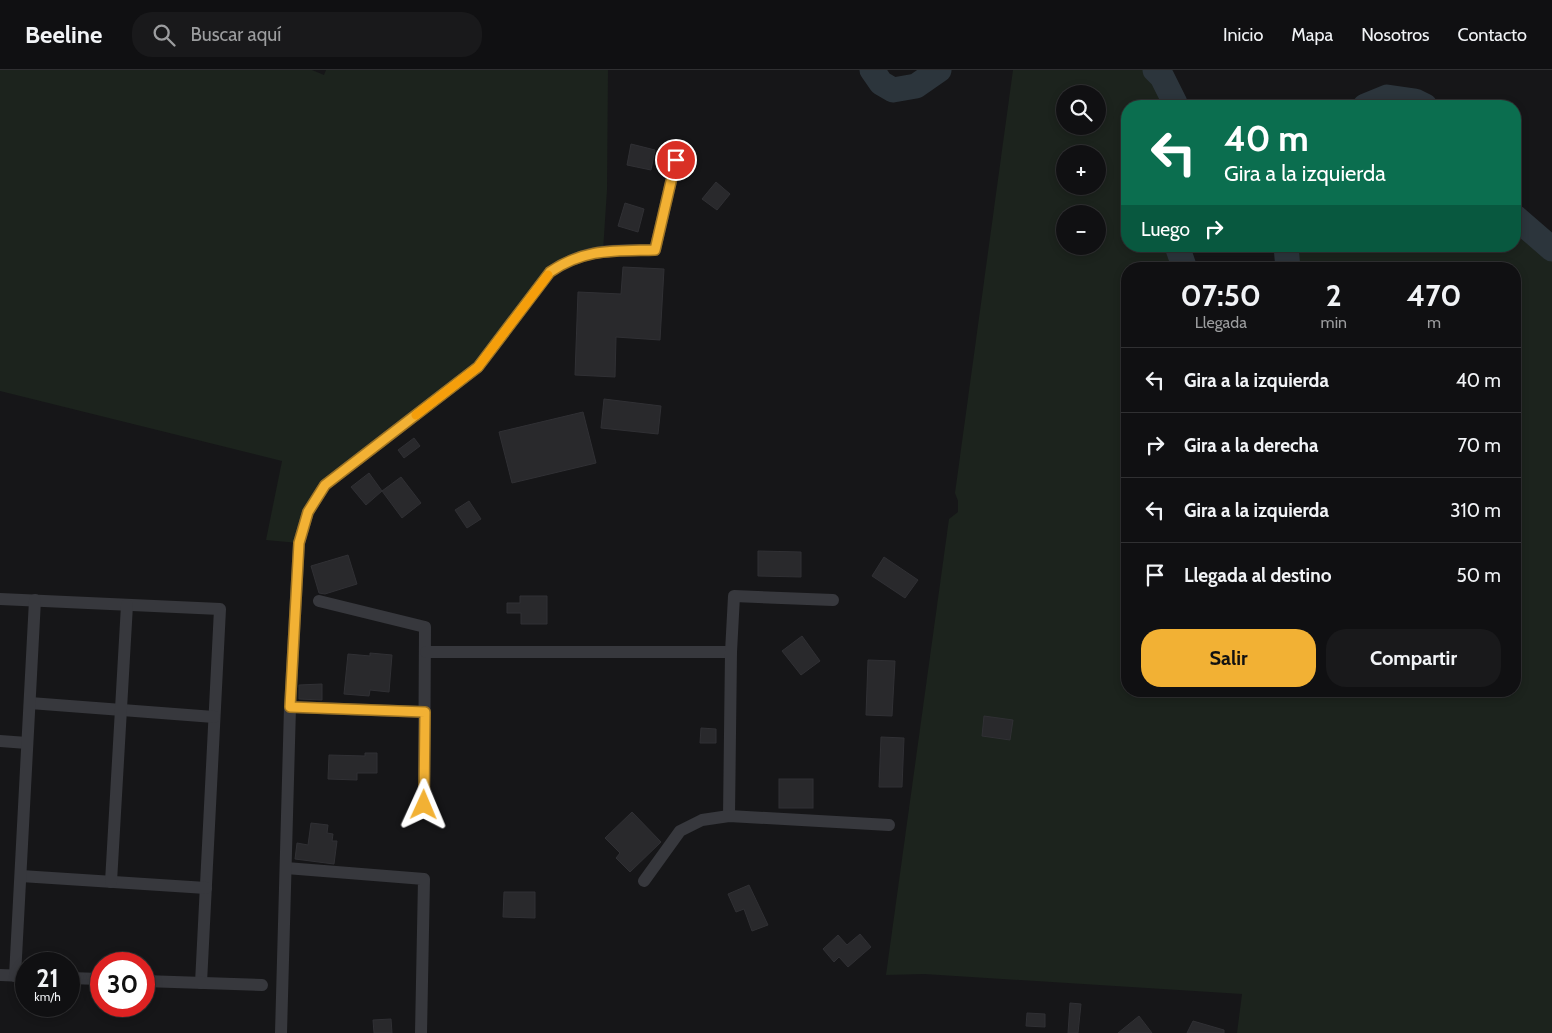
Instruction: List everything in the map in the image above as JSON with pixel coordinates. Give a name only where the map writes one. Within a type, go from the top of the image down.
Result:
[{"type":"street","points":[[281,1033],[290,707],[299,543],[308,512],[325,485],[478,367],[550,272],[566,261],[603,250],[655,250],[676,160]]},
{"type":"street","points":[[729,816],[731,652],[734,596],[833,600]]},
{"type":"street","points":[[0,599],[220,609],[201,983]]},
{"type":"street","points":[[21,952],[21,876],[35,600]]},
{"type":"street","points":[[319,602],[425,627],[424,805]]},
{"type":"street","points":[[112,882],[127,605]]},
{"type":"street","points":[[426,652],[731,652]]},
{"type":"street","points":[[30,703],[214,717]]},
{"type":"street","points":[[290,707],[425,712]]},
{"type":"street","points":[[0,741],[28,743]]},
{"type":"street","points":[[644,882],[680,831],[702,820],[729,816],[889,825]]},
{"type":"street","points":[[286,868],[424,879],[420,1033]]},
{"type":"street","points":[[21,876],[206,888]]},
{"type":"street","points":[[0,975],[15,976]]},
{"type":"street","points":[[155,981],[262,986]]},
{"type":"shaded area","points":[[0,70],[312,70],[324,75],[326,70],[608,70],[607,190],[603,251],[566,261],[478,367],[325,485],[299,543],[266,540],[282,461],[0,391]]},
{"type":"shaded area","points":[[1013,70],[1155,70],[1162,77],[1174,100],[1121,100],[1121,252],[1179,252],[1183,262],[1121,262],[1121,697],[1521,697],[1521,262],[1287,262],[1287,252],[1521,252],[1521,222],[1552,249],[1552,1033],[1237,1033],[1242,994],[924,974],[886,975],[949,519],[958,512],[958,501],[955,493]]},
{"type":"shaded area","points":[[1387,97],[1408,100],[1380,100]]},
{"type":"building","points":[[631,144],[655,150],[651,170],[627,165]]},
{"type":"building","points":[[716,182],[730,194],[717,210],[702,199]]},
{"type":"building","points":[[625,203],[644,209],[638,232],[618,226]]},
{"type":"building","points":[[623,267],[664,269],[660,340],[616,337],[615,377],[575,375],[578,292],[621,294]]},
{"type":"building","points":[[604,399],[661,406],[658,434],[601,428]]},
{"type":"building","points":[[583,412],[596,463],[512,483],[499,432]]},
{"type":"building","points":[[414,438],[420,446],[404,458],[398,450]]},
{"type":"building","points":[[369,473],[382,491],[366,505],[351,487]]},
{"type":"building","points":[[401,477],[421,503],[402,518],[382,491]]},
{"type":"building","points":[[469,501],[481,519],[467,528],[455,510]]},
{"type":"building","points":[[758,551],[801,552],[801,577],[758,576]]},
{"type":"building","points":[[348,555],[357,584],[325,594],[319,593],[311,566]]},
{"type":"building","points":[[884,557],[918,580],[905,598],[872,576]]},
{"type":"building","points":[[520,596],[547,596],[547,624],[521,624],[521,613],[507,613],[507,603],[520,603]]},
{"type":"building","points":[[802,636],[820,661],[801,675],[782,651]]},
{"type":"building","points":[[370,653],[392,655],[389,692],[370,690],[369,696],[344,694],[348,654],[370,656]]},
{"type":"building","points":[[868,660],[895,661],[892,716],[866,715]]},
{"type":"building","points":[[322,684],[322,700],[299,699],[299,685]]},
{"type":"building","points":[[984,716],[1013,720],[1010,740],[982,736]]},
{"type":"building","points":[[701,728],[716,729],[716,743],[700,743]]},
{"type":"building","points":[[881,737],[904,738],[902,787],[879,787]]},
{"type":"building","points":[[365,753],[377,753],[377,773],[357,773],[357,780],[328,779],[329,755],[365,756]]},
{"type":"building","points":[[779,779],[813,779],[813,808],[779,808]]},
{"type":"building","points":[[632,812],[661,842],[630,872],[616,858],[620,853],[605,838]]},
{"type":"building","points":[[311,823],[328,825],[327,833],[333,834],[332,841],[337,841],[334,864],[295,859],[297,843],[308,845]]},
{"type":"building","points":[[749,885],[768,925],[752,931],[744,909],[736,912],[728,894]]},
{"type":"building","points":[[504,892],[535,892],[535,918],[503,917]]},
{"type":"building","points":[[860,934],[871,947],[848,967],[839,957],[834,962],[823,949],[838,935],[847,945]]},
{"type":"building","points":[[1070,1003],[1081,1004],[1078,1033],[1068,1033]]},
{"type":"building","points":[[1027,1013],[1045,1014],[1045,1027],[1026,1026]]},
{"type":"building","points":[[1139,1016],[1152,1033],[1118,1033]]},
{"type":"building","points":[[391,1019],[392,1033],[374,1033],[373,1020]]},
{"type":"building","points":[[1193,1021],[1224,1030],[1224,1033],[1187,1033]]},
{"type":"waterway","points":[[872,70],[881,83],[893,90],[916,86],[939,70]]},
{"type":"waterway","points":[[1155,70],[1162,77],[1174,100]]},
{"type":"waterway","points":[[1380,100],[1387,97],[1408,100]]},
{"type":"waterway","points":[[1521,222],[1552,249]]},
{"type":"waterway","points":[[1179,252],[1183,262]]},
{"type":"waterway","points":[[1287,252],[1287,262]]},
{"type":"slow traffic","points":[[416,415],[478,367],[548,275]]},
{"type":"route","points":[[424,805],[425,712],[290,707],[299,543],[308,512],[325,485],[478,367],[550,272],[566,261],[603,250],[655,250],[676,160]]}]
